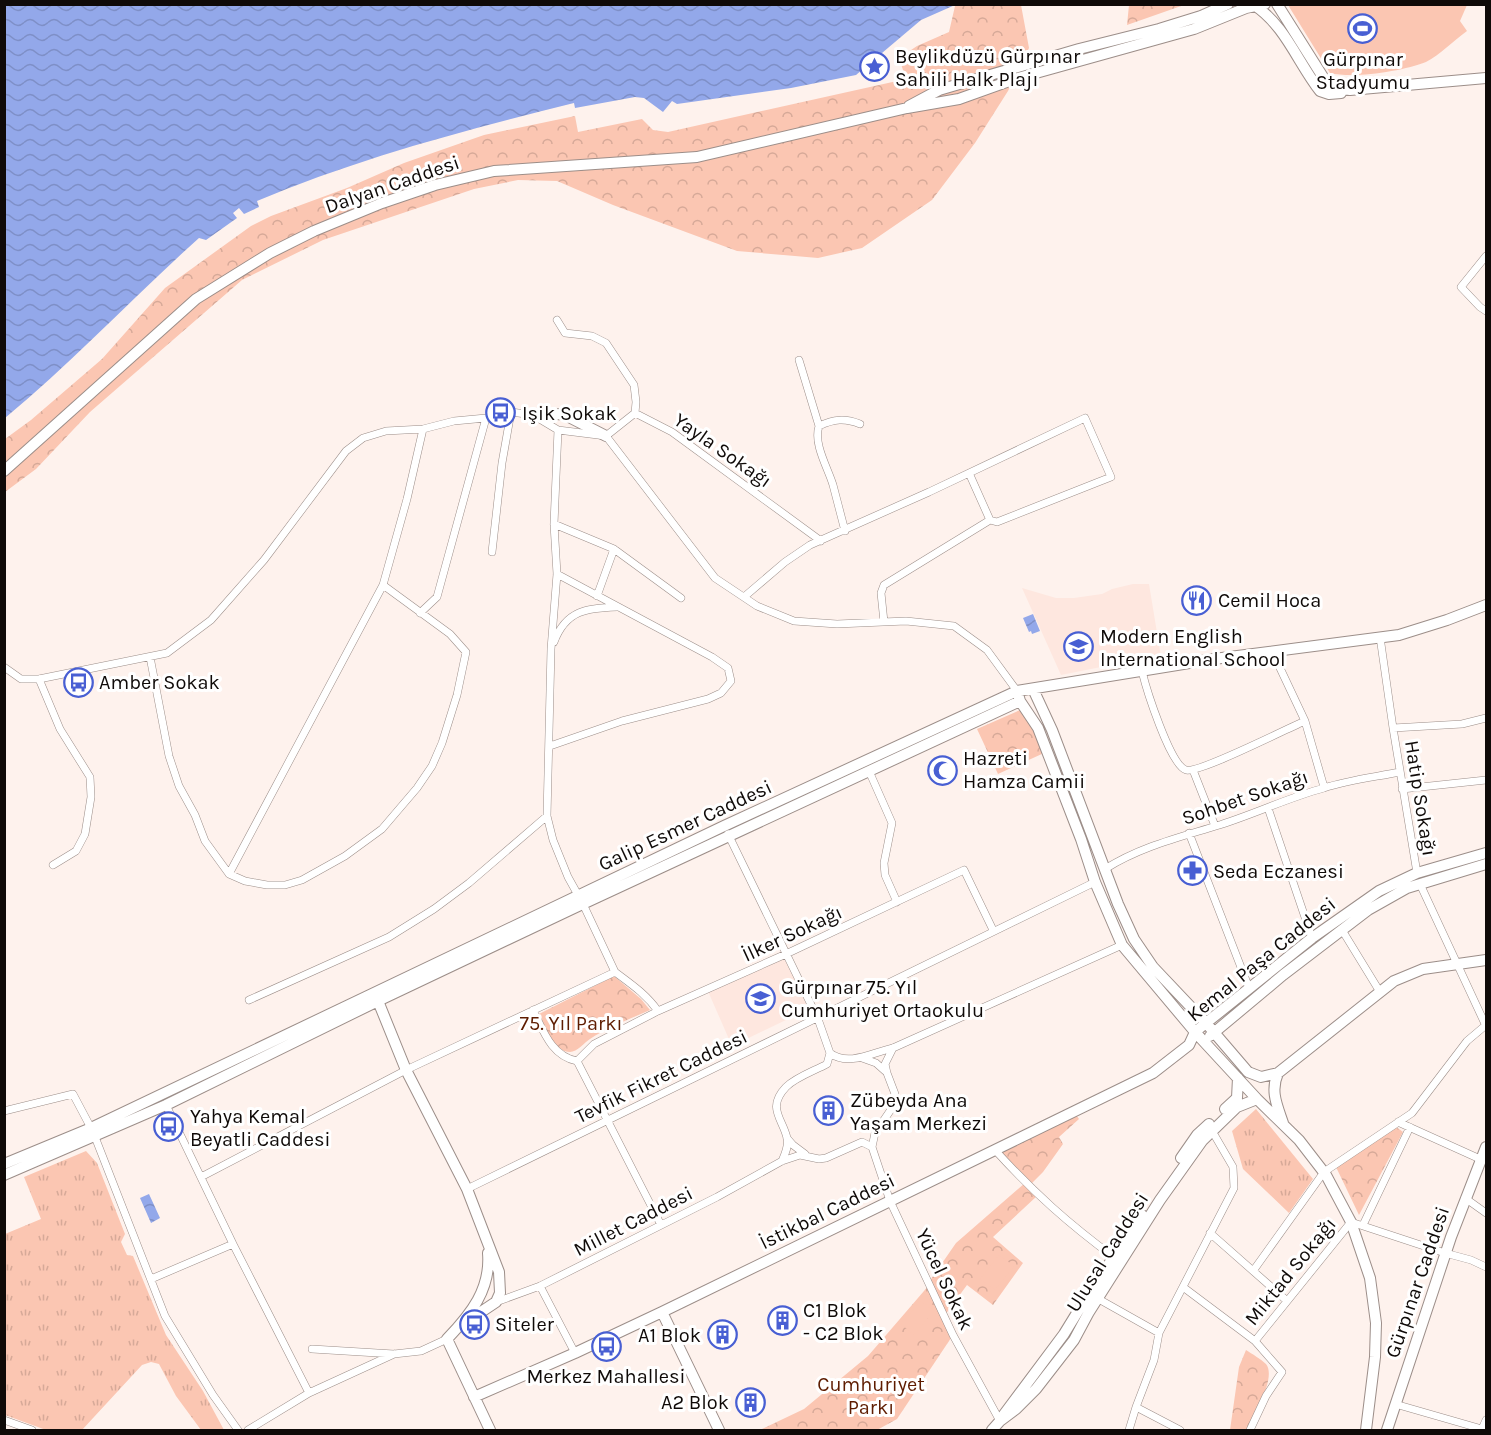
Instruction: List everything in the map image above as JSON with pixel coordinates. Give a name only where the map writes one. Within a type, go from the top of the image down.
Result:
[{"type":"street","name":"Dalyan Caddesi","points":[[1160,33],[1227,4]]},
{"type":"street","name":"Dalyan Caddesi","points":[[907,108],[926,96],[961,84],[1134,39],[1194,29],[1258,5]]},
{"type":"street","points":[[1258,5],[1273,21],[1320,91],[1338,94],[1350,90]]},
{"type":"street","points":[[1273,21],[1278,20],[1280,9]]},
{"type":"street","points":[[1280,9],[1328,85],[1334,88],[1350,90],[1486,78]]},
{"type":"street","name":"Dalyan Caddesi","points":[[4,471],[196,299],[270,253],[314,231],[382,203],[435,185],[485,172],[697,157],[964,97],[1134,39]]},
{"type":"street","points":[[961,84],[970,88],[964,97]]},
{"type":"street","points":[[1486,256],[1461,288],[1486,311]]},
{"type":"street","points":[[533,415],[558,430],[606,436],[635,413],[634,385],[606,343],[592,336],[566,333],[557,320]]},
{"type":"street","points":[[799,360],[819,426],[817,432],[821,452],[832,483],[844,531]]},
{"type":"street","points":[[492,552],[502,462],[511,412]]},
{"type":"street","points":[[4,667],[21,679],[39,679],[167,653],[211,620],[264,560],[346,451],[363,438],[386,431],[423,429],[454,421],[486,418],[511,412],[533,415],[563,414],[606,436],[715,578],[757,606],[795,621],[837,624],[906,621],[954,626],[987,650],[1038,728],[1095,882],[1122,945],[1204,1042],[1299,1140],[1324,1172],[1351,1222],[1370,1278],[1376,1323],[1375,1357],[1366,1431]]},
{"type":"street","name":"Yayla Sokağı","points":[[635,413],[672,432],[821,541]]},
{"type":"street","points":[[420,614],[437,597],[486,418]]},
{"type":"street","points":[[744,597],[785,562],[810,545],[1085,418],[1111,477],[998,522],[990,520],[884,585],[881,593],[884,622]]},
{"type":"street","points":[[819,426],[846,419],[860,424]]},
{"type":"street","points":[[229,874],[383,585],[407,499],[423,429]]},
{"type":"street","points":[[558,430],[554,524],[557,574],[551,649],[547,816],[553,840],[568,877],[615,972],[637,988],[658,1011]]},
{"type":"street","points":[[969,472],[990,520]]},
{"type":"street","points":[[554,524],[614,549],[681,598]]},
{"type":"street","points":[[597,596],[614,549]]},
{"type":"street","points":[[550,746],[622,721],[708,699],[721,693],[731,681],[728,668],[712,657],[557,574]]},
{"type":"street","points":[[150,657],[169,756],[179,786],[195,815],[205,841],[229,874],[245,881],[285,885],[302,880],[345,856],[382,829],[417,788],[432,766],[442,743],[457,695],[459,675],[466,652],[450,634],[383,585]]},
{"type":"street","points":[[844,1059],[830,1053],[818,1018],[727,831],[869,771],[1033,689],[1272,651],[1399,634],[1438,623],[1486,605]]},
{"type":"street","points":[[551,649],[557,633],[574,614],[588,608],[617,607]]},
{"type":"street","name":"Hatip Sokağı","points":[[1380,637],[1402,789],[1419,879],[1486,1026]]},
{"type":"street","points":[[1272,651],[1305,721],[1324,787]]},
{"type":"street","points":[[1142,671],[1148,696],[1172,754],[1186,770],[1193,770],[1305,721]]},
{"type":"street","points":[[39,679],[60,729],[90,777],[91,787],[85,834],[76,851],[53,865]]},
{"type":"street","points":[[1033,689],[1052,730],[1134,939],[1153,967],[1248,1072],[1261,1077],[1278,1073],[1394,981],[1423,969],[1486,960]]},
{"type":"street","name":"Galip Esmer Caddesi","points":[[93,1132],[161,1094],[376,997],[580,899],[1018,696]]},
{"type":"street","points":[[1393,728],[1462,724],[1486,718]]},
{"type":"street","points":[[1193,770],[1215,826]]},
{"type":"street","points":[[869,771],[892,823],[884,863],[885,874],[897,902]]},
{"type":"street","name":"Sohbet Sokağı","points":[[1105,868],[1124,857],[1324,787],[1400,772]]},
{"type":"street","points":[[1402,789],[1486,780]]},
{"type":"street","points":[[1268,808],[1312,938]]},
{"type":"street","points":[[249,1000],[389,937],[434,909],[547,816]]},
{"type":"street","points":[[1189,833],[1249,988]]},
{"type":"street","name":"Kemal Paşa Caddesi","points":[[1189,1045],[1204,1042],[1368,910],[1419,879],[1486,853]]},
{"type":"street","name":"Kemal Paşa Caddesi","points":[[1189,1045],[1195,1032],[1206,1023],[1312,938],[1378,891],[1486,864]]},
{"type":"street","name":"İlker Sokağı","points":[[577,1061],[594,1044],[658,1011],[964,870],[993,930]]},
{"type":"street","name":"Tevfik Fikret Caddesi","points":[[467,1189],[1095,882]]},
{"type":"street","points":[[1342,930],[1380,992]]},
{"type":"street","points":[[875,1133],[826,1158],[819,1159],[810,1156],[793,1146],[787,1138],[776,1115],[779,1099],[784,1088],[827,1064],[844,1059],[860,1058],[893,1048],[1134,939]]},
{"type":"street","points":[[201,1177],[406,1070],[615,972]]},
{"type":"street","points":[[4,1164],[166,1105],[376,997],[406,1070],[467,1189],[499,1272],[500,1293],[496,1302],[467,1318]]},
{"type":"street","points":[[532,1010],[554,1048],[568,1059],[577,1061],[661,1225]]},
{"type":"street","points":[[1253,1271],[1324,1172],[1412,1113],[1467,1041],[1486,1026]]},
{"type":"street","name":"İstikbal Caddesi","points":[[474,1397],[662,1312],[1153,1073],[1189,1045]]},
{"type":"street","points":[[858,1143],[866,1143],[872,1147],[875,1133],[895,1100],[885,1064],[893,1048]]},
{"type":"street","points":[[827,1064],[830,1053]]},
{"type":"street","points":[[860,1058],[881,1065],[887,1073]]},
{"type":"street","points":[[1278,1073],[1274,1091],[1283,1123]]},
{"type":"street","points":[[1208,1129],[1237,1098],[1238,1078]]},
{"type":"street","points":[[4,1111],[73,1094],[93,1132],[165,1316],[213,1395],[238,1431]]},
{"type":"street","points":[[161,1094],[233,1244],[309,1393]]},
{"type":"street","points":[[992,1431],[1093,1297],[1197,1136],[1237,1107],[1257,1099]]},
{"type":"street","points":[[1398,1122],[1480,1160]]},
{"type":"street","points":[[1363,1225],[1410,1127]]},
{"type":"street","points":[[1129,1431],[1154,1360],[1159,1333],[1234,1188],[1233,1167],[1208,1129]]},
{"type":"street","points":[[4,1175],[93,1132]]},
{"type":"street","points":[[782,1161],[787,1138]]},
{"type":"street","name":"Yücel Sokak","points":[[872,1147],[890,1201],[953,1335],[1000,1421]]},
{"type":"street","name":"Gürpınar Caddesi","points":[[1387,1431],[1445,1253],[1486,1147]]},
{"type":"street","points":[[995,1150],[1037,1196],[1073,1227],[1117,1259]]},
{"type":"street","name":"Millet Caddesi","points":[[496,1302],[540,1286],[717,1197],[782,1161],[800,1155],[810,1156]]},
{"type":"street","points":[[1465,1198],[1486,1213]]},
{"type":"street","points":[[1351,1222],[1471,1260],[1486,1267]]},
{"type":"street","name":"Miktad Sokağı","points":[[1254,1341],[1351,1222]]},
{"type":"street","points":[[1211,1231],[1286,1300]]},
{"type":"street","points":[[312,1349],[394,1354],[421,1351],[447,1339],[467,1318],[487,1282],[489,1269],[485,1235]]},
{"type":"street","points":[[152,1279],[233,1244]]},
{"type":"street","points":[[540,1286],[575,1353]]},
{"type":"street","points":[[1183,1287],[1254,1341],[1282,1372],[1266,1396],[1254,1429]]},
{"type":"street","points":[[1093,1297],[1159,1333]]},
{"type":"street","points":[[662,1312],[719,1431]]},
{"type":"street","points":[[447,1339],[490,1431]]},
{"type":"street","points":[[248,1431],[309,1393],[394,1354]]},
{"type":"street","points":[[1395,1404],[1482,1429],[1486,1420]]},
{"type":"street","points":[[1136,1407],[1180,1431]]},
{"type":"street","points":[[4,1420],[32,1431]]},
{"type":"shaded area","points":[[1133,584],[1149,584],[1161,657],[1112,663],[1061,675],[1022,588],[1056,598],[1074,598],[1102,594]]},
{"type":"shaded area","name":"Gürpınar 75. Yıl Cumhuriyet Ortaokulu","points":[[786,954],[813,1007],[732,1046],[707,989]]},
{"type":"green space","points":[[968,4],[1021,5],[1029,48],[1008,91],[975,143],[932,200],[862,248],[818,258],[737,251],[613,205],[557,181],[518,180],[474,189],[323,240],[242,280],[90,412],[36,469],[5,492],[5,439],[31,420],[102,359],[165,288],[251,226],[404,163],[484,135],[575,116],[578,132],[642,119],[653,130],[668,132],[906,79],[899,58],[917,46],[949,32],[955,6]]},
{"type":"green space","points":[[1129,4],[1184,5],[1127,25]]},
{"type":"green space","points":[[1288,5],[1467,5],[1460,21],[1467,31],[1426,62],[1378,73],[1340,75],[1330,73]]},
{"type":"green space","points":[[1020,710],[1030,723],[1044,753],[998,774],[977,729]]},
{"type":"green space","name":"75. Yıl Parkı","points":[[614,976],[641,999],[650,1010],[604,1031],[573,1052],[559,1048],[546,1031],[539,1014]]},
{"type":"green space","points":[[1256,1109],[1313,1179],[1289,1213],[1243,1169],[1232,1131]]},
{"type":"green space","name":"Cumhuriyet Parkı","points":[[1074,1112],[1079,1119],[1059,1137],[1063,1144],[1043,1172],[1029,1186],[1037,1196],[993,1237],[1023,1263],[993,1305],[967,1285],[945,1315],[953,1335],[897,1419],[877,1430],[760,1430],[804,1409],[868,1356],[930,1284],[929,1282],[956,1243],[1025,1183],[1000,1151]]},
{"type":"green space","points":[[1395,1126],[1403,1132],[1359,1215],[1336,1167]]},
{"type":"green space","points":[[86,1151],[97,1163],[125,1234],[121,1242],[127,1255],[133,1256],[166,1335],[203,1391],[224,1430],[201,1430],[176,1396],[159,1364],[151,1362],[142,1365],[82,1430],[46,1430],[5,1415],[5,1234],[41,1219],[24,1177]]},
{"type":"green space","points":[[999,1255],[1014,1266],[995,1290],[980,1279]]},
{"type":"green space","points":[[921,1301],[934,1311],[914,1335],[901,1324]]},
{"type":"green space","points":[[1246,1350],[1266,1364],[1269,1370],[1268,1378],[1263,1397],[1246,1430],[1230,1430],[1239,1367]]},
{"type":"water","points":[[5,4],[955,5],[921,20],[856,75],[791,88],[677,104],[672,101],[663,112],[644,98],[635,97],[575,108],[574,103],[374,158],[257,201],[259,207],[244,214],[239,208],[233,213],[237,218],[206,240],[199,238],[55,375],[5,418]]},
{"type":"water","points":[[1033,614],[1040,631],[1032,634],[1023,618]]},
{"type":"water","points":[[149,1194],[160,1218],[151,1223],[140,1198]]},
{"type":"place","name":"Gürpınar Stadyumu","points":[[1363,28]]},
{"type":"place","name":"Beylikdüzü Gürpınar Sahili Halk Plajı","points":[[874,67]]},
{"type":"place","name":"Işik Sokak","points":[[501,413]]},
{"type":"place","name":"Cemil Hoca","points":[[1197,600]]},
{"type":"place","name":"Modern English International School","points":[[1079,647]]},
{"type":"place","name":"Amber Sokak","points":[[78,682]]},
{"type":"place","name":"Hazreti Hamza Camii","points":[[942,770]]},
{"type":"place","name":"Seda Eczanesi","points":[[1192,871]]},
{"type":"place","name":"Gürpınar 75. Yıl Cumhuriyet Ortaokulu","points":[[760,998]]},
{"type":"place","name":"Zübeyda Ana Yaşam Merkezi","points":[[829,1111]]},
{"type":"place","name":"Yahya Kemal Beyatli Caddesi","points":[[169,1127]]},
{"type":"place","name":"C1 Blok - C2 Blok","points":[[782,1321]]},
{"type":"place","name":"Siteler","points":[[474,1324]]},
{"type":"place","name":"A1 Blok","points":[[722,1335]]},
{"type":"place","name":"Merkez Mahallesi","points":[[606,1346]]},
{"type":"place","name":"A2 Blok","points":[[750,1402]]}]
